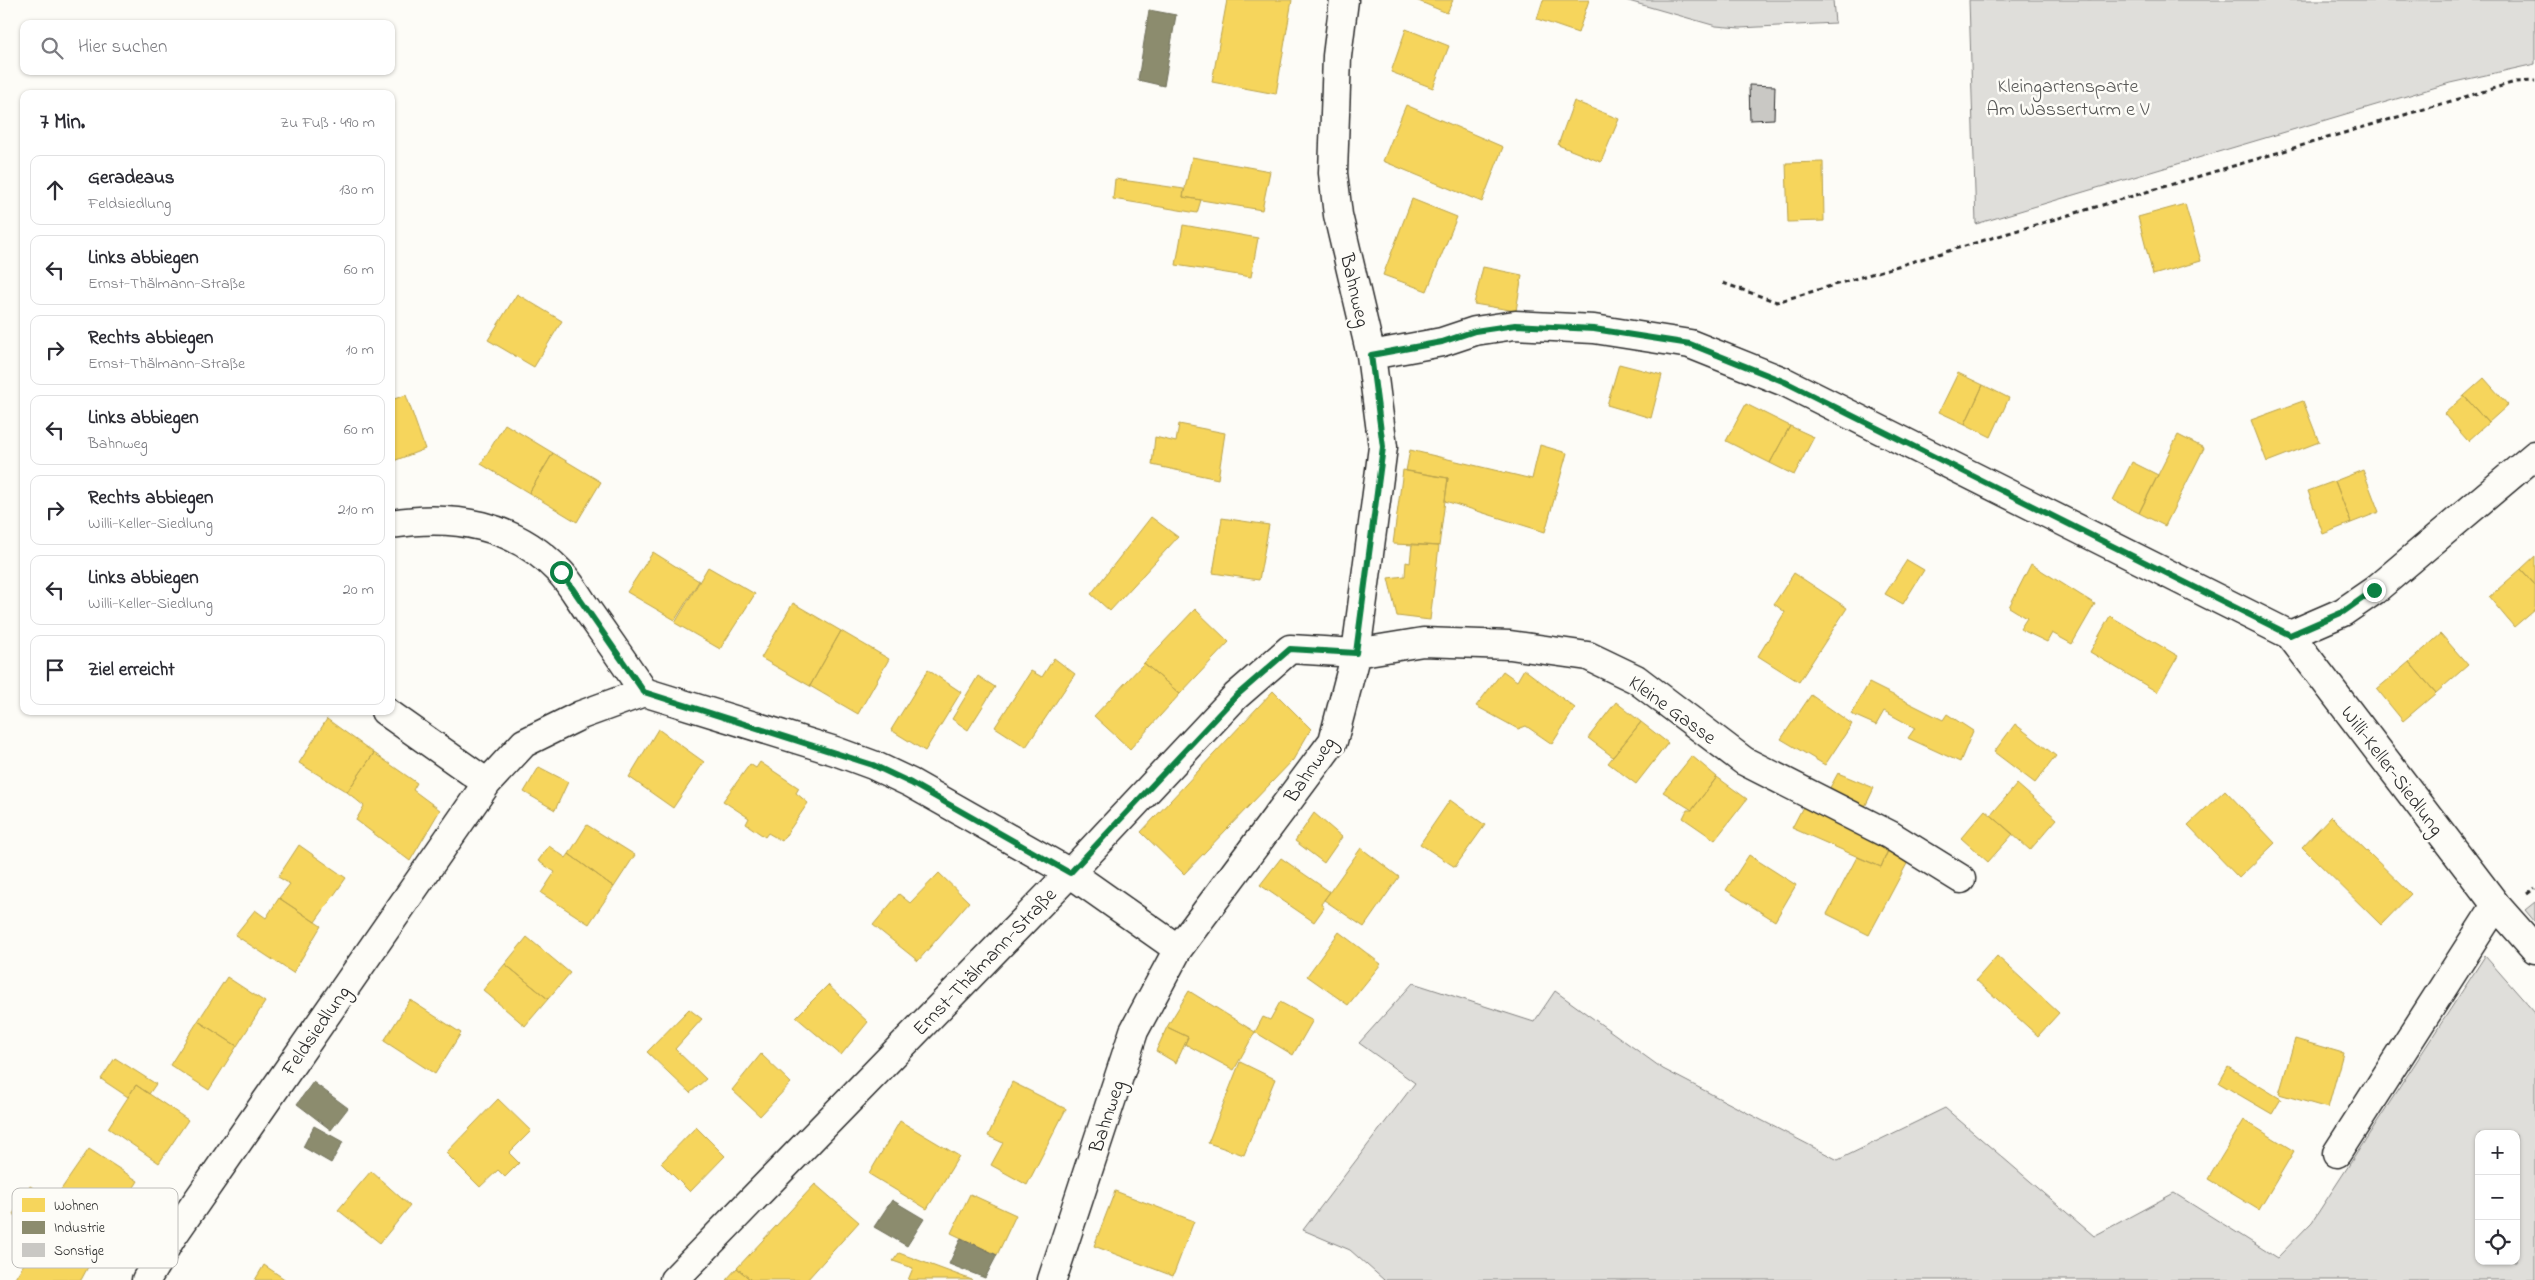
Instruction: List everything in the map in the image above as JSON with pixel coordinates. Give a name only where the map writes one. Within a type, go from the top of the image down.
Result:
[{"type":"street","name":"Bahnweg","points":[[1052,1280],[1134,1031],[1178,949],[1333,741],[1356,653],[1383,447],[1371,355],[1338,215],[1333,173],[1337,56],[1344,0]]},
{"type":"street","name":"Willi-Keller-Siedlung","points":[[1371,355],[1442,342],[1475,331],[1515,325],[1594,329],[1690,344],[1785,382],[2290,635],[2496,905],[2535,949]]},
{"type":"street","points":[[2290,635],[2343,612],[2374,590],[2535,455]]},
{"type":"street","points":[[395,523],[420,520],[450,520],[480,525],[541,553],[561,572],[644,692],[873,765],[911,783],[1070,873],[1178,949]]},
{"type":"street","name":"Kleine Gasse","points":[[1356,653],[1423,642],[1510,645],[1588,656],[1636,679],[1744,761],[1890,834],[1961,879]]},
{"type":"street","name":"Ernst-Thälmann-Straße","points":[[674,1280],[1070,873],[1236,696],[1290,649],[1356,653]]},
{"type":"street","name":"Feldsiedlung","points":[[178,1228],[487,783],[524,743],[581,715],[644,692]]},
{"type":"street","points":[[391,715],[487,783]]},
{"type":"street","points":[[2337,1153],[2496,905]]},
{"type":"street","name":"Feldsiedlung","points":[[146,1280],[153,1268]]},
{"type":"path","points":[[1723,283],[1777,302],[2515,82],[2535,81]]},
{"type":"green space","points":[[1625,0],[1833,0],[1835,23],[1740,28],[1716,26]]},
{"type":"green space","name":"Kleingartensparte Am Wasserturm e V","points":[[1969,0],[2535,0],[2535,64],[2450,83],[1976,224]]},
{"type":"green space","points":[[2535,902],[2535,922],[2525,910]]},
{"type":"green space","points":[[2485,956],[2535,1013],[2535,1280],[1384,1280],[1350,1250],[1303,1230],[1415,1083],[1359,1043],[1413,983],[1534,1022],[1555,991],[1663,1069],[1838,1160],[1945,1108],[2094,1236],[2174,1193],[2277,1258],[2312,1222]]},
{"type":"building: Wohnen","points":[[1227,0],[1292,0],[1276,94],[1212,82]]},
{"type":"building: Wohnen","points":[[1416,0],[1453,0],[1447,13]]},
{"type":"building: Wohnen","points":[[1543,0],[1589,0],[1578,33],[1537,19]]},
{"type":"building: Wohnen","points":[[1406,29],[1449,46],[1433,88],[1391,72]]},
{"type":"building: Wohnen","points":[[1574,101],[1619,119],[1601,162],[1558,145]]},
{"type":"building: Wohnen","points":[[1406,105],[1503,147],[1482,202],[1383,161]]},
{"type":"building: Wohnen","points":[[1192,157],[1270,171],[1262,210],[1183,197]]},
{"type":"building: Wohnen","points":[[1823,162],[1824,221],[1788,222],[1786,163]]},
{"type":"building: Wohnen","points":[[1115,179],[1184,189],[1183,197],[1201,200],[1197,213],[1113,199]]},
{"type":"building: Wohnen","points":[[1412,199],[1457,217],[1427,291],[1383,275]]},
{"type":"building: Wohnen","points":[[2185,204],[2201,261],[2153,275],[2138,217]]},
{"type":"building: Wohnen","points":[[1183,225],[1258,238],[1251,277],[1176,265]]},
{"type":"building: Wohnen","points":[[1483,267],[1522,275],[1516,311],[1474,304]]},
{"type":"building: Wohnen","points":[[517,294],[562,321],[534,367],[488,340]]},
{"type":"building: Wohnen","points":[[1619,364],[1662,375],[1651,418],[1607,405]]},
{"type":"building: Wohnen","points":[[1958,373],[1983,385],[1965,424],[1939,412]]},
{"type":"building: Wohnen","points":[[2484,378],[2508,405],[2488,423],[2464,396]]},
{"type":"building: Wohnen","points":[[1983,385],[2009,398],[1991,437],[1965,424]]},
{"type":"building: Wohnen","points":[[406,395],[425,449],[395,460],[395,399]]},
{"type":"building: Wohnen","points":[[2464,396],[2488,423],[2468,441],[2444,414]]},
{"type":"building: Wohnen","points":[[2303,401],[2319,442],[2267,462],[2251,420]]},
{"type":"building: Wohnen","points":[[1746,404],[1790,426],[1770,463],[1726,441]]},
{"type":"building: Wohnen","points":[[505,424],[553,453],[529,493],[481,464]]},
{"type":"building: Wohnen","points":[[1179,424],[1225,433],[1218,479],[1152,465],[1155,437],[1176,442]]},
{"type":"building: Wohnen","points":[[1790,426],[1814,437],[1794,475],[1770,463]]},
{"type":"building: Wohnen","points":[[2178,435],[2204,448],[2165,526],[2139,513]]},
{"type":"building: Wohnen","points":[[1540,445],[1567,453],[1545,532],[1445,501],[1448,478],[1406,471],[1410,450],[1532,479]]},
{"type":"building: Wohnen","points":[[553,453],[601,482],[577,522],[529,493]]},
{"type":"building: Wohnen","points":[[2132,462],[2158,475],[2139,513],[2113,500]]},
{"type":"building: Wohnen","points":[[1403,470],[1448,478],[1439,546],[1393,544]]},
{"type":"building: Wohnen","points":[[2363,470],[2379,512],[2351,523],[2335,481]]},
{"type":"building: Wohnen","points":[[2335,481],[2351,523],[2323,534],[2308,491]]},
{"type":"building: Wohnen","points":[[1151,517],[1178,537],[1110,611],[1091,594]]},
{"type":"building: Wohnen","points":[[1222,518],[1269,525],[1259,580],[1213,573]]},
{"type":"building: Wohnen","points":[[1412,544],[1439,546],[1430,620],[1397,616],[1388,578],[1405,576],[1406,562],[1410,563]]},
{"type":"building: Wohnen","points":[[653,552],[699,581],[675,620],[627,592]]},
{"type":"building: Wohnen","points":[[2535,556],[2535,585],[2521,569]]},
{"type":"building: Wohnen","points":[[1907,560],[1924,570],[1903,604],[1885,594]]},
{"type":"building: Wohnen","points":[[2031,564],[2095,604],[2072,644],[2052,633],[2047,642],[2020,629],[2027,618],[2009,607]]},
{"type":"building: Wohnen","points":[[708,567],[755,594],[720,649],[675,623]]},
{"type":"building: Wohnen","points":[[2521,569],[2535,585],[2535,609],[2514,627],[2489,597]]},
{"type":"building: Wohnen","points":[[1794,573],[1847,608],[1799,682],[1758,656],[1785,612],[1774,604]]},
{"type":"building: Wohnen","points":[[793,603],[841,631],[810,686],[761,658]]},
{"type":"building: Wohnen","points":[[1195,609],[1229,642],[1180,694],[1144,663]]},
{"type":"building: Wohnen","points":[[2110,616],[2178,656],[2157,692],[2090,652]]},
{"type":"building: Wohnen","points":[[841,631],[889,659],[858,714],[810,686]]},
{"type":"building: Wohnen","points":[[2441,634],[2468,665],[2436,693],[2409,662]]},
{"type":"building: Wohnen","points":[[1054,658],[1075,674],[1026,747],[995,727],[1031,671],[1042,677]]},
{"type":"building: Wohnen","points":[[2409,662],[2436,693],[2403,721],[2377,689]]},
{"type":"building: Wohnen","points":[[1144,663],[1180,694],[1130,749],[1094,716]]},
{"type":"building: Wohnen","points":[[1524,669],[1575,708],[1552,744],[1526,726],[1518,729],[1476,706],[1503,671],[1517,681]]},
{"type":"building: Wohnen","points":[[928,670],[961,692],[925,751],[891,730]]},
{"type":"building: Wohnen","points":[[978,676],[995,687],[968,730],[952,719]]},
{"type":"building: Wohnen","points":[[1869,683],[1943,720],[1947,714],[1973,731],[1960,762],[1908,738],[1915,728],[1884,711],[1876,725],[1851,714]]},
{"type":"building: Wohnen","points":[[1273,691],[1311,729],[1293,760],[1184,874],[1141,832]]},
{"type":"building: Wohnen","points":[[1811,695],[1852,724],[1825,765],[1781,739]]},
{"type":"building: Wohnen","points":[[1616,702],[1641,722],[1613,757],[1588,738]]},
{"type":"building: Wohnen","points":[[327,719],[374,753],[347,792],[299,763]]},
{"type":"building: Wohnen","points":[[1641,722],[1668,743],[1636,784],[1608,763]]},
{"type":"building: Wohnen","points":[[2015,724],[2056,756],[2035,783],[1994,752]]},
{"type":"building: Wohnen","points":[[658,729],[704,762],[673,808],[629,777]]},
{"type":"building: Wohnen","points":[[374,753],[417,783],[413,790],[440,810],[410,861],[356,820],[364,806],[347,792]]},
{"type":"building: Wohnen","points":[[1692,756],[1717,777],[1692,810],[1663,792]]},
{"type":"building: Wohnen","points":[[760,762],[799,788],[796,793],[808,803],[782,841],[768,833],[765,837],[746,824],[749,818],[723,801],[750,764],[756,768]]},
{"type":"building: Wohnen","points":[[539,767],[568,782],[555,810],[524,792]]},
{"type":"building: Wohnen","points":[[1838,773],[1874,788],[1863,811],[1826,795]]},
{"type":"building: Wohnen","points":[[1717,777],[1747,799],[1715,840],[1683,818],[1687,810],[1692,810]]},
{"type":"building: Wohnen","points":[[2017,784],[2057,819],[2030,850],[1991,815]]},
{"type":"building: Wohnen","points":[[2225,790],[2275,843],[2239,878],[2188,825]]},
{"type":"building: Wohnen","points":[[1450,800],[1485,825],[1455,867],[1420,844]]},
{"type":"building: Wohnen","points":[[1804,805],[1892,841],[1881,867],[1792,828]]},
{"type":"building: Wohnen","points":[[1985,810],[2013,834],[1988,862],[1961,838]]},
{"type":"building: Wohnen","points":[[1314,813],[1342,837],[1324,863],[1295,841]]},
{"type":"building: Wohnen","points":[[2331,816],[2411,894],[2381,925],[2302,847]]},
{"type":"building: Wohnen","points":[[587,825],[635,855],[614,887],[569,854]]},
{"type":"building: Wohnen","points":[[1892,841],[1910,858],[1869,935],[1827,914],[1857,857],[1881,867]]},
{"type":"building: Wohnen","points":[[299,845],[346,878],[315,922],[279,898],[290,884],[278,877]]},
{"type":"building: Wohnen","points":[[549,846],[566,858],[569,854],[614,887],[589,924],[541,893],[555,872],[538,861]]},
{"type":"building: Wohnen","points":[[1361,848],[1399,877],[1364,927],[1324,900]]},
{"type":"building: Wohnen","points":[[1749,855],[1796,885],[1775,921],[1726,890]]},
{"type":"building: Wohnen","points":[[1281,858],[1330,892],[1321,904],[1324,908],[1314,922],[1260,885]]},
{"type":"building: Wohnen","points":[[939,873],[969,902],[918,961],[873,925],[899,894],[910,903]]},
{"type":"building: Wohnen","points":[[279,898],[321,926],[293,973],[235,935],[255,910],[266,918]]},
{"type":"building: Wohnen","points":[[1339,932],[1381,964],[1348,1005],[1307,976]]},
{"type":"building: Wohnen","points":[[527,937],[570,973],[548,999],[505,964]]},
{"type":"building: Wohnen","points":[[1997,956],[2059,1013],[2038,1036],[1976,980]]},
{"type":"building: Wohnen","points":[[505,964],[548,999],[525,1026],[483,990]]},
{"type":"building: Wohnen","points":[[227,977],[265,1002],[237,1046],[198,1021]]},
{"type":"building: Wohnen","points":[[828,985],[868,1022],[841,1055],[796,1017]]},
{"type":"building: Wohnen","points":[[1189,991],[1255,1032],[1234,1070],[1185,1044],[1188,1037],[1167,1027]]},
{"type":"building: Wohnen","points":[[410,1000],[461,1033],[435,1074],[384,1041]]},
{"type":"building: Wohnen","points":[[1280,1002],[1313,1020],[1293,1055],[1255,1032],[1263,1017],[1270,1020]]},
{"type":"building: Wohnen","points":[[689,1009],[702,1019],[675,1049],[706,1079],[690,1093],[647,1052]]},
{"type":"building: Wohnen","points":[[198,1021],[237,1046],[209,1090],[170,1065]]},
{"type":"building: Wohnen","points":[[1167,1027],[1188,1037],[1176,1063],[1156,1051]]},
{"type":"building: Wohnen","points":[[2295,1039],[2343,1053],[2328,1108],[2279,1094]]},
{"type":"building: Wohnen","points":[[761,1054],[791,1083],[760,1116],[732,1090]]},
{"type":"building: Wohnen","points":[[115,1058],[156,1084],[149,1094],[136,1085],[128,1097],[101,1079]]},
{"type":"building: Wohnen","points":[[1240,1062],[1275,1079],[1244,1155],[1208,1143]]},
{"type":"building: Wohnen","points":[[2228,1067],[2281,1099],[2272,1114],[2219,1083]]},
{"type":"building: Wohnen","points":[[1012,1082],[1066,1109],[1027,1185],[991,1165],[1003,1143],[988,1136]]},
{"type":"building: Wohnen","points":[[136,1085],[188,1120],[159,1163],[108,1128]]},
{"type":"building: Wohnen","points":[[498,1099],[531,1131],[509,1153],[519,1163],[505,1177],[498,1170],[480,1187],[446,1153]]},
{"type":"building: Wohnen","points":[[2244,1120],[2294,1151],[2259,1210],[2208,1179]]},
{"type":"building: Wohnen","points":[[900,1121],[959,1156],[927,1209],[869,1174]]},
{"type":"building: Wohnen","points":[[696,1127],[725,1156],[690,1192],[661,1163]]},
{"type":"building: Wohnen","points":[[89,1149],[138,1181],[134,1188],[62,1188]]},
{"type":"building: Wohnen","points":[[371,1171],[410,1206],[380,1243],[338,1210]]},
{"type":"building: Wohnen","points":[[815,1184],[859,1222],[807,1280],[751,1280],[737,1268]]},
{"type":"building: Wohnen","points":[[1115,1191],[1194,1221],[1173,1276],[1094,1246]]},
{"type":"building: Wohnen","points":[[970,1194],[1016,1215],[997,1255],[951,1233]]},
{"type":"building: Wohnen","points":[[899,1253],[972,1280],[908,1280],[913,1268],[893,1261]]},
{"type":"building: Wohnen","points":[[264,1265],[286,1280],[255,1280]]},
{"type":"building: Wohnen","points":[[21,1268],[87,1268],[81,1280],[14,1280]]},
{"type":"building: Wohnen","points":[[737,1268],[751,1280],[726,1280]]},
{"type":"building: Industrie","points":[[1149,10],[1176,15],[1164,86],[1138,80]]},
{"type":"building: Industrie","points":[[313,1082],[348,1108],[331,1130],[297,1104]]},
{"type":"building: Industrie","points":[[314,1126],[343,1142],[331,1163],[303,1147]]},
{"type":"building: Industrie","points":[[892,1200],[924,1219],[907,1246],[874,1227]]},
{"type":"building: Industrie","points":[[961,1238],[997,1255],[985,1278],[949,1264]]},
{"type":"building: Sonstige","points":[[1749,85],[1775,86],[1774,119],[1750,120]]},
{"type":"route","points":[[561,572],[644,692],[835,751],[873,765],[911,783],[1070,873],[1236,696],[1290,649],[1356,653],[1383,447],[1371,355],[1442,342],[1475,331],[1515,325],[1594,329],[1690,344],[1785,382],[2290,635],[2343,612],[2374,590]]}]
